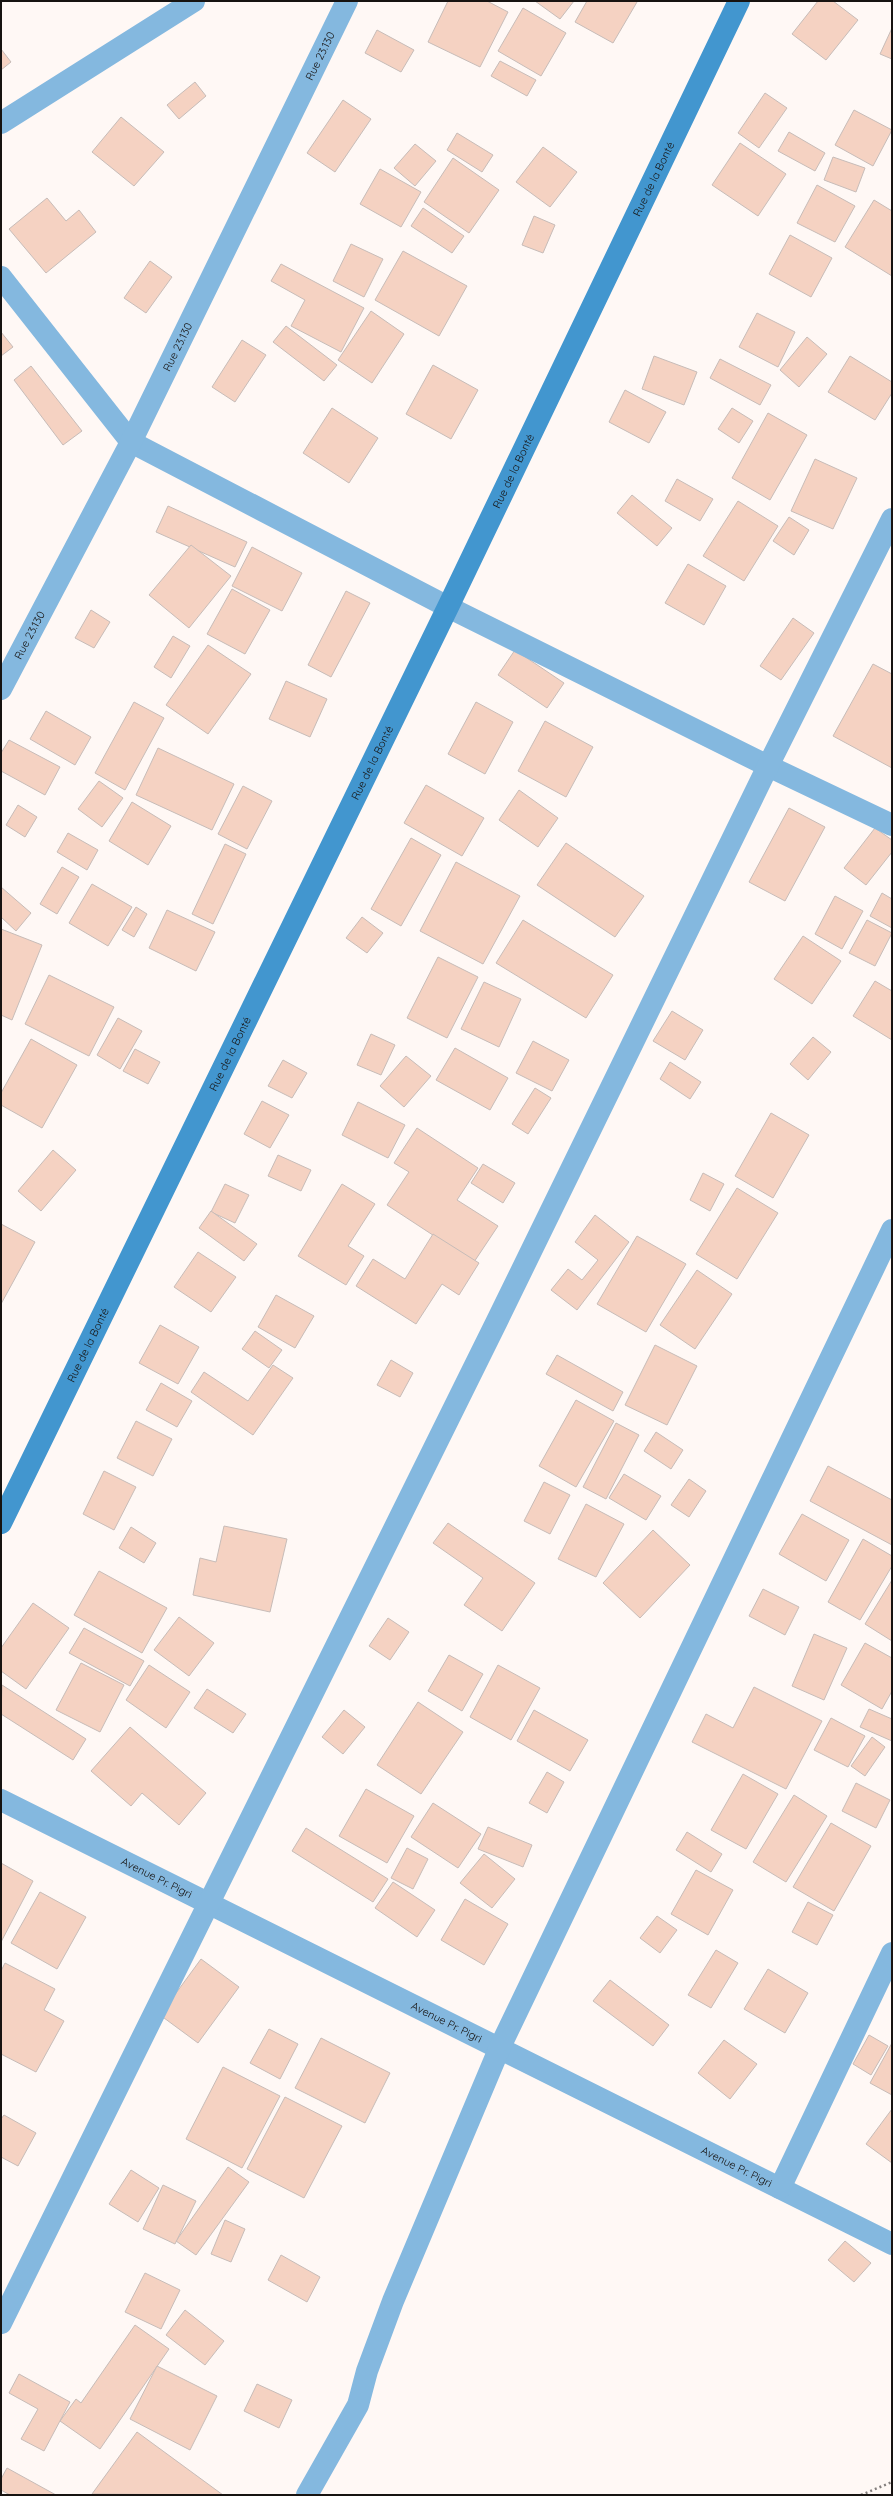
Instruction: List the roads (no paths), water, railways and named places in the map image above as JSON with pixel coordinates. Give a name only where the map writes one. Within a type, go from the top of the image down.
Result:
[{"type":"street","points":[[1,122],[194,1]]},
{"type":"street","name":"Rue 23.130","points":[[1,689],[131,442],[347,1]]},
{"type":"street","name":"Rue de la Bonté","points":[[1,1524],[448,607],[739,1]]},
{"type":"street","points":[[1,277],[131,442],[448,607],[768,766],[892,825]]},
{"type":"street","points":[[1,2323],[508,1300],[768,766],[892,519]]},
{"type":"street","points":[[307,2495],[358,2405],[367,2371],[393,2301],[500,2047],[892,1230]]},
{"type":"street","name":"Avenue Pr. Pigri","points":[[1,1800],[208,1904],[500,2047],[892,2244]]},
{"type":"street","points":[[780,2188],[892,1953]]}]
